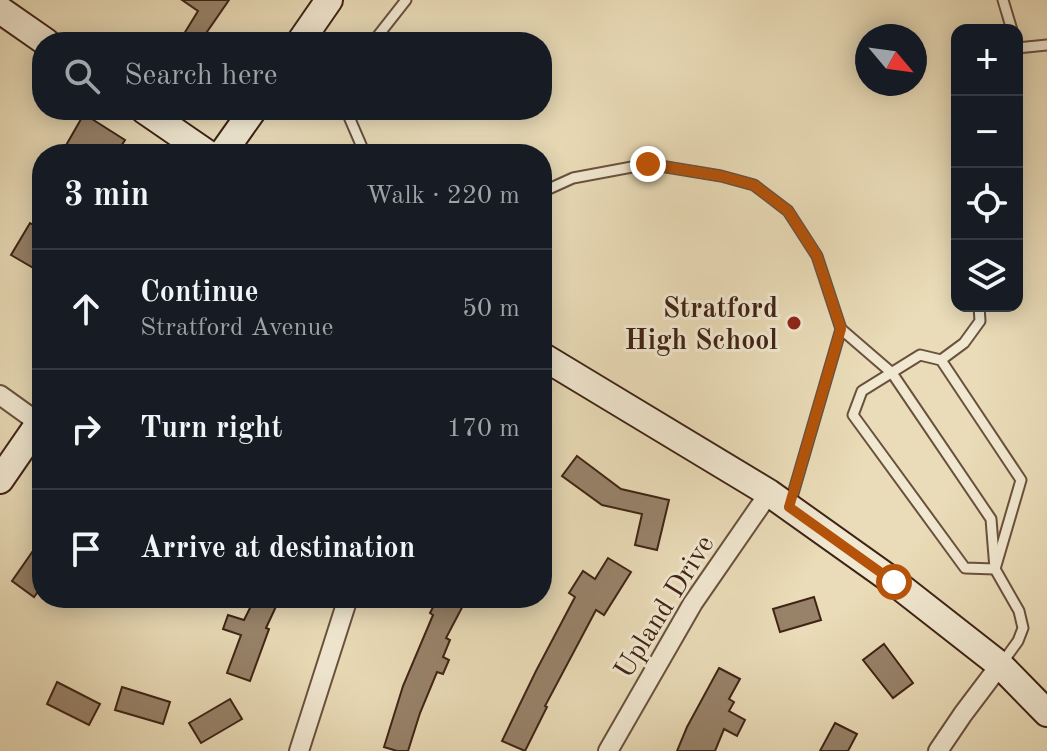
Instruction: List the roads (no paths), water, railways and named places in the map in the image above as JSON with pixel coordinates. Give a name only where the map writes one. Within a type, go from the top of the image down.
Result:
[{"type":"street","points":[[307,32],[329,0]]},
{"type":"street","points":[[0,10],[32,32]]},
{"type":"street","points":[[159,120],[193,144]]},
{"type":"street","points":[[229,144],[246,120]]},
{"type":"street","points":[[552,362],[779,500],[894,582],[1000,665],[1047,713]]},
{"type":"street","points":[[0,395],[32,415]]},
{"type":"street","points":[[0,480],[32,434]]},
{"type":"street","name":"Upland Drive","points":[[608,751],[693,603],[779,500]]},
{"type":"street","points":[[299,751],[345,608]]},
{"type":"street","points":[[938,751],[1000,665]]},
{"type":"lane","points":[[381,32],[406,0]]},
{"type":"lane","points":[[1003,0],[1010,24]]},
{"type":"lane","points":[[1023,47],[1047,45]]},
{"type":"lane","points":[[350,120],[361,144]]},
{"type":"lane","points":[[552,187],[573,178],[648,164],[721,176],[754,185],[788,211],[817,256],[841,329],[892,373],[991,519],[995,569],[1019,611],[1023,628],[1018,641],[1000,665]]},
{"type":"lane","points":[[941,360],[964,343],[980,321],[979,312]]},
{"type":"lane","points":[[779,500],[841,329]]},
{"type":"lane","points":[[920,355],[941,360],[1021,480],[995,569],[965,568],[853,415],[862,391],[920,355]]},
{"type":"place","name":"Stratford High School","points":[[794,323]]}]
